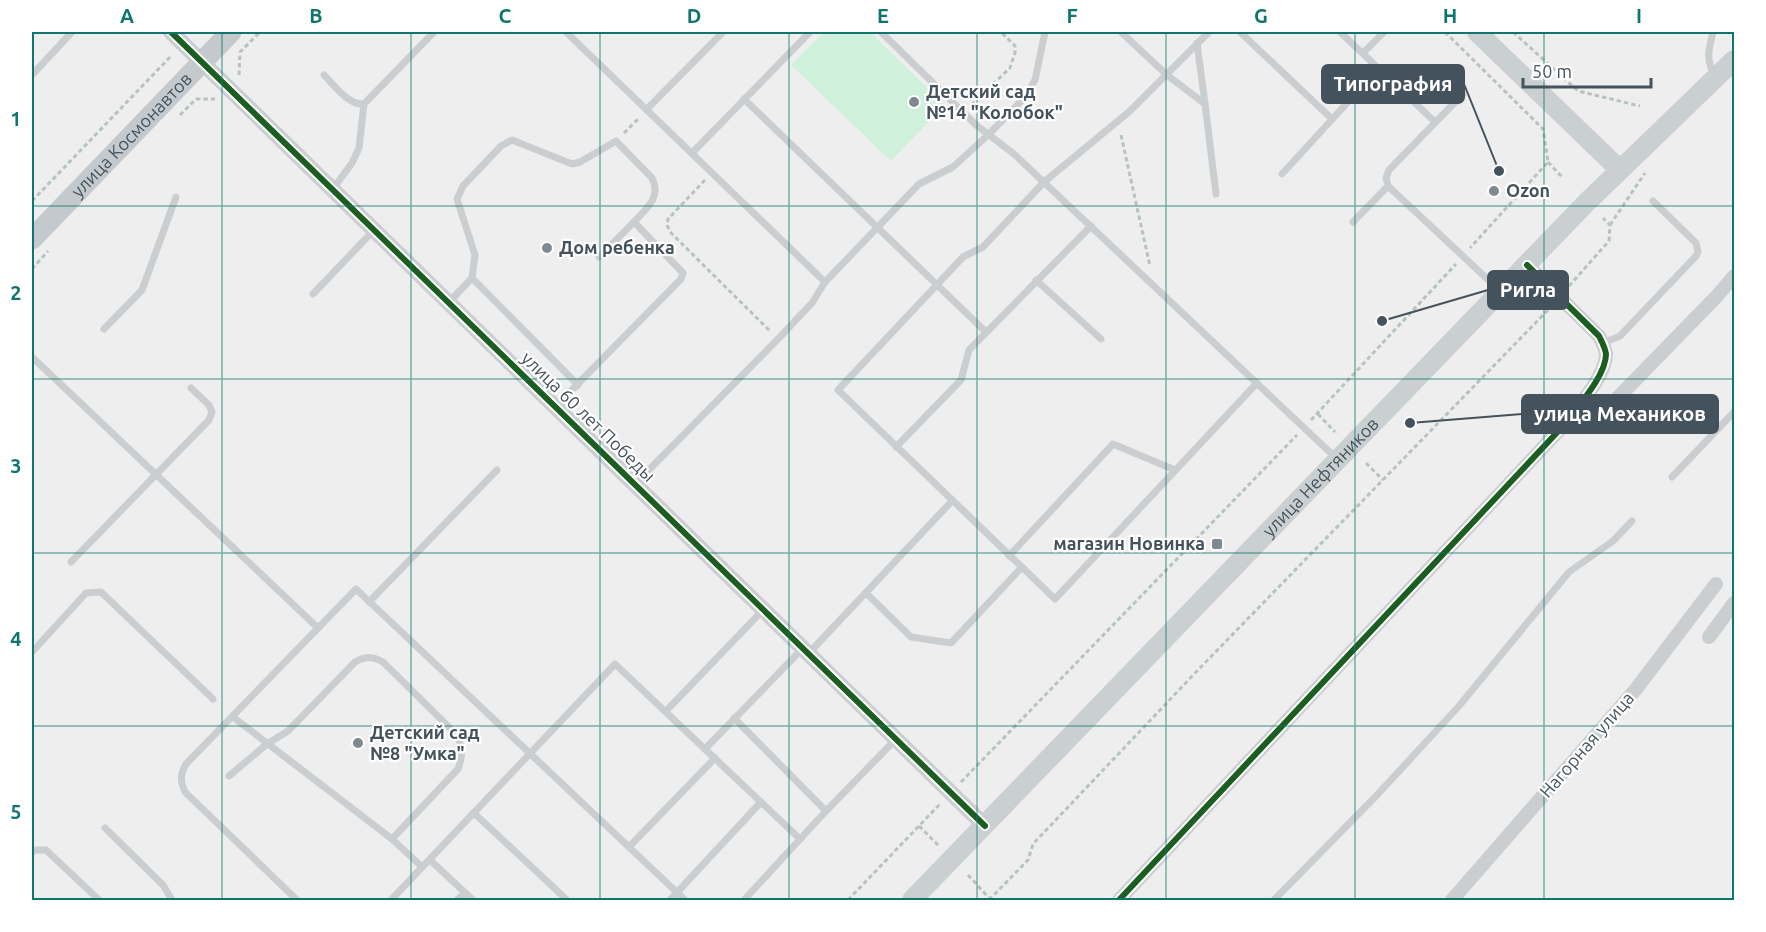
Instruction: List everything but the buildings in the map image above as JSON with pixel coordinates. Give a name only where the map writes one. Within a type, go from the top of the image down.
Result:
[{"type":"main road","name":"улица Космонавтов","points":[[32,239],[231,32]]},
{"type":"main road","points":[[1477,32],[1619,169]]},
{"type":"main road","name":"улица Нефтяников","points":[[912,900],[1619,169],[1734,60]]},
{"type":"street","name":"улица 60 лет Победы","points":[[177,37],[985,826]]},
{"type":"street","points":[[1119,900],[1564,424],[1602,370],[1606,351],[1599,336],[1527,265]]},
{"type":"street","points":[[1577,408],[1589,415],[1601,415],[1717,297],[1734,276]]},
{"type":"street","name":"Нагорная улица","points":[[1452,900],[1636,689],[1716,584]]},
{"type":"street","points":[[1709,637],[1734,603]]},
{"type":"lane","points":[[32,75],[72,32]]},
{"type":"lane","points":[[333,189],[352,163],[359,148],[364,104],[435,32]]},
{"type":"lane","points":[[566,32],[825,282]]},
{"type":"lane","points":[[647,110],[723,32]]},
{"type":"lane","points":[[692,153],[810,32]]},
{"type":"lane","points":[[881,32],[964,113],[1014,154],[1338,460]]},
{"type":"lane","points":[[635,484],[778,339],[812,303],[825,282],[919,184],[953,167],[988,135],[1031,88],[1035,80],[1045,32]]},
{"type":"lane","points":[[1121,32],[1167,75],[1204,104]]},
{"type":"lane","points":[[1209,32],[1118,121],[1044,182],[983,247],[963,257],[838,390],[1055,599],[1257,383]]},
{"type":"lane","points":[[1240,32],[1332,119]]},
{"type":"lane","points":[[1340,32],[1435,122]]},
{"type":"lane","points":[[1363,53],[1384,32]]},
{"type":"lane","points":[[1713,32],[1708,54],[1709,65],[1716,77]]},
{"type":"lane","points":[[1197,43],[1216,194]]},
{"type":"lane","points":[[1282,174],[1379,68]]},
{"type":"lane","points":[[324,75],[356,105],[364,104]]},
{"type":"lane","points":[[1463,94],[1389,170],[1386,178],[1388,186],[1501,292]]},
{"type":"lane","points":[[744,99],[986,332]]},
{"type":"lane","points":[[448,302],[472,278],[476,264],[476,255],[457,199],[463,186],[501,146],[512,140],[572,164],[580,162],[616,141],[652,178],[656,190],[651,204],[599,257]]},
{"type":"lane","points":[[1353,222],[1388,186]]},
{"type":"lane","points":[[104,329],[142,290],[176,197]]},
{"type":"lane","points":[[1603,343],[1620,336],[1698,252],[1696,243],[1653,201]]},
{"type":"lane","points":[[556,406],[681,279],[683,273],[678,266],[634,222]]},
{"type":"lane","points":[[896,447],[962,380],[969,350],[1091,226]]},
{"type":"lane","points":[[313,294],[374,229]]},
{"type":"lane","points":[[472,278],[578,385]]},
{"type":"lane","points":[[1036,280],[1101,339]]},
{"type":"lane","points":[[32,357],[318,628]]},
{"type":"lane","points":[[71,562],[209,420],[212,412],[209,405],[191,388]]},
{"type":"lane","points":[[1672,477],[1734,412]]},
{"type":"lane","points":[[1009,556],[1113,444],[1175,470]]},
{"type":"lane","points":[[369,602],[497,470]]},
{"type":"lane","points":[[705,749],[734,718],[866,593],[952,501]]},
{"type":"lane","points":[[1274,900],[1378,794],[1459,706],[1569,572],[1613,540],[1632,521]]},
{"type":"lane","points":[[866,593],[911,638],[951,643],[1022,567]]},
{"type":"lane","points":[[297,900],[185,792],[180,781],[186,764],[356,589],[685,900]]},
{"type":"lane","points":[[32,652],[86,593],[101,592],[213,699]]},
{"type":"lane","points":[[666,711],[764,609]]},
{"type":"lane","points":[[229,776],[267,744],[288,731],[355,662],[363,657],[374,657],[383,662],[457,735],[462,746],[462,758],[458,770],[392,839]]},
{"type":"lane","points":[[392,900],[615,664],[800,839]]},
{"type":"lane","points":[[233,717],[392,839],[423,867]]},
{"type":"lane","points":[[734,718],[826,811]]},
{"type":"lane","points":[[744,900],[896,739]]},
{"type":"lane","points":[[629,848],[715,758]]},
{"type":"lane","points":[[670,900],[761,802]]},
{"type":"lane","points":[[474,813],[567,900]]},
{"type":"lane","points":[[105,828],[163,885],[172,900]]},
{"type":"lane","points":[[32,852],[46,850],[99,900]]},
{"type":"lane","points":[[430,860],[473,900]]},
{"type":"lane","points":[[457,900],[465,893]]},
{"type":"path","points":[[173,122],[196,99],[220,99],[239,80],[240,52],[260,32]]},
{"type":"path","points":[[964,113],[1010,68],[1015,46],[1001,32]]},
{"type":"path","points":[[1445,32],[1543,129],[1548,162],[1562,177]]},
{"type":"path","points":[[1514,32],[1578,91],[1640,106]]},
{"type":"path","points":[[32,201],[177,37]]},
{"type":"path","points":[[616,141],[647,110]]},
{"type":"path","points":[[1118,121],[1154,285]]},
{"type":"path","points":[[848,900],[1304,428],[1548,162]]},
{"type":"path","points":[[968,875],[989,900],[1028,860],[1033,844],[1198,670],[1560,297],[1609,241],[1610,225],[1650,167]]},
{"type":"path","points":[[712,172],[668,219],[667,225],[670,232],[778,339]]},
{"type":"path","points":[[1603,218],[1610,225]]},
{"type":"path","points":[[32,269],[56,244]]},
{"type":"path","points":[[1317,414],[1335,432]]},
{"type":"path","points":[[1366,463],[1383,480]]},
{"type":"path","points":[[919,826],[940,847]]},
{"type":"green space","points":[[824,32],[870,32],[945,105],[891,161],[791,65]]},
{"type":"cycle path","points":[[171,32],[985,826]]},
{"type":"cycle path","points":[[1119,900],[1565,424],[1596,381],[1605,363],[1606,354],[1599,336],[1527,265]]},
{"type":"place","name":"Детский сад №14 \"Колобок\"","points":[[914,102]]},
{"type":"place","name":"Типография","points":[[1499,171]]},
{"type":"place","name":"Ozon","points":[[1494,191]]},
{"type":"place","name":"Дом ребенка","points":[[547,248]]},
{"type":"place","name":"Ригла","points":[[1382,321]]},
{"type":"place","name":"улица Механиков","points":[[1410,423]]},
{"type":"place","name":"магазин Новинка","points":[[1217,544]]},
{"type":"place","name":"Детский сад №8 \"Умка\"","points":[[358,743]]}]
